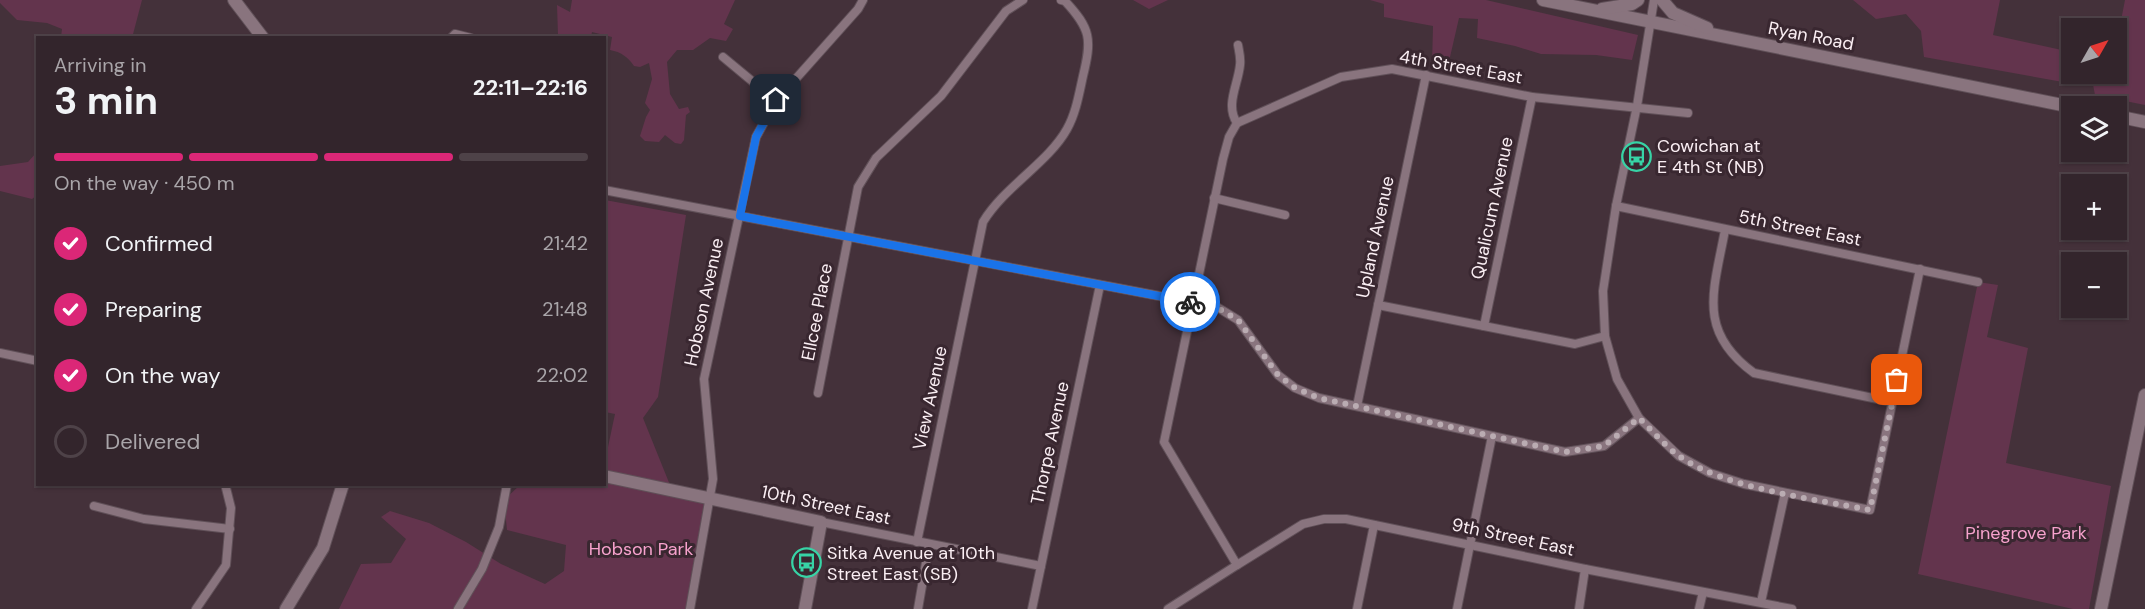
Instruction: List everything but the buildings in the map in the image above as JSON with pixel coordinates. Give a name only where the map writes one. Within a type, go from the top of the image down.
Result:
[{"type":"main road","points":[[234,0],[261,36]]},
{"type":"main road","name":"Ryan Road","points":[[1543,0],[2061,105]]},
{"type":"main road","points":[[1593,11],[1632,4],[1638,0]]},
{"type":"main road","points":[[1662,0],[1673,13],[1727,37]]},
{"type":"main road","points":[[2127,119],[2145,120]]},
{"type":"main road","points":[[2132,120],[2145,129]]},
{"type":"main road","points":[[2101,609],[2145,395]]},
{"type":"main road","name":"10th Street East","points":[[606,476],[821,522]]},
{"type":"main road","points":[[286,609],[323,548],[342,486]]},
{"type":"main road","points":[[805,609],[821,522]]},
{"type":"street","name":"Hobson Avenue","points":[[690,609],[713,480],[704,379],[756,137],[776,100],[858,9],[863,0]]},
{"type":"street","name":"Ellcee Place","points":[[818,393],[858,187],[876,158],[941,96],[1006,11],[1023,0]]},
{"type":"street","name":"View Avenue","points":[[917,542],[983,222],[993,205],[1048,153],[1067,130],[1074,114],[1088,57],[1088,33],[1081,18],[1065,1],[1061,0]]},
{"type":"street","points":[[1654,0],[1637,106],[1616,206],[1603,291],[1605,336],[1617,379],[1639,418],[1679,456],[1710,473],[1744,484],[1870,510],[1920,269]]},
{"type":"street","points":[[1237,565],[1164,442],[1222,159],[1229,137],[1237,123],[1232,116],[1231,105],[1240,64],[1238,45]]},
{"type":"street","points":[[723,57],[776,100]]},
{"type":"street","name":"4th Street East","points":[[1237,123],[1341,77],[1392,69],[1532,97],[1688,113]]},
{"type":"street","name":"Upland Avenue","points":[[1357,406],[1426,75]]},
{"type":"street","name":"Qualicum Avenue","points":[[1484,326],[1532,97]]},
{"type":"street","points":[[606,190],[1216,307],[1238,320],[1278,375],[1295,388],[1319,398],[1565,452],[1604,446],[1639,418]]},
{"type":"street","points":[[1215,198],[1285,215]]},
{"type":"street","name":"5th Street East","points":[[1616,206],[1978,282]]},
{"type":"street","points":[[1725,230],[1713,292],[1713,313],[1717,331],[1737,360],[1754,373],[1892,402]]},
{"type":"street","name":"Thorpe Avenue","points":[[1032,609],[1100,285]]},
{"type":"street","points":[[1378,305],[1575,344],[1605,336]]},
{"type":"street","points":[[0,353],[36,361]]},
{"type":"street","points":[[1457,609],[1492,436]]},
{"type":"street","points":[[196,609],[226,565],[231,508],[226,486]]},
{"type":"street","points":[[458,609],[482,569],[499,527],[507,486]]},
{"type":"street","points":[[1761,603],[1785,493]]},
{"type":"street","points":[[94,506],[144,519],[230,529]]},
{"type":"street","name":"9th Street East","points":[[1168,609],[1174,603],[1303,524],[1324,519],[1346,519],[1792,609]]},
{"type":"street","name":"10th Street East","points":[[821,522],[1041,566]]},
{"type":"street","points":[[1357,609],[1374,525]]},
{"type":"street","points":[[918,609],[929,545]]},
{"type":"street","points":[[1579,609],[1585,569]]},
{"type":"street","points":[[1699,609],[1703,592]]},
{"type":"green space","points":[[0,0],[142,0],[133,36],[61,36],[62,29],[47,23],[17,20],[0,3]]},
{"type":"green space","points":[[572,0],[735,0],[724,24],[733,29],[726,41],[710,38],[693,50],[677,50],[667,62],[670,94],[679,109],[688,107],[690,112],[686,115],[684,140],[681,144],[675,143],[665,135],[659,142],[645,141],[640,136],[650,110],[645,103],[652,79],[649,63],[640,67],[634,66],[624,55],[610,50],[612,37],[592,32],[591,36],[558,35],[557,5],[570,12]]},
{"type":"green space","points":[[1133,0],[1168,0],[1149,9]]},
{"type":"green space","points":[[1370,0],[1486,0],[1638,35],[1632,60],[1596,55],[1541,54],[1477,38],[1478,19],[1459,18],[1447,70],[1432,65],[1433,26],[1384,17],[1384,4]]},
{"type":"green space","points":[[1853,0],[2000,0],[1993,35],[2061,50],[2061,82],[1924,57],[1921,31],[1906,14],[1876,19]]},
{"type":"green space","points":[[2125,0],[2145,0],[2145,105],[2127,101],[2127,96],[2095,95],[2093,84],[2127,84],[2127,18],[2121,18]]},
{"type":"green space","points":[[36,153],[36,196],[32,199],[0,191],[0,166],[28,162]]},
{"type":"green space","name":"Hobson Park","points":[[606,200],[686,215],[658,397],[643,418],[672,490],[710,499],[690,609],[339,609],[361,564],[391,563],[406,539],[381,517],[390,511],[429,523],[501,564],[545,584],[564,571],[566,545],[507,530],[504,500],[519,486],[606,486],[606,456],[615,414],[606,412]]},
{"type":"green space","name":"Pinegrove Park","points":[[1978,282],[1998,285],[1987,337],[2028,348],[2006,463],[2111,486],[2089,609],[2073,609],[1918,574]]},
{"type":"way so far","points":[[1190,302],[1216,307],[1238,320],[1278,375],[1295,388],[1319,398],[1565,452],[1604,446],[1639,418],[1679,456],[1710,473],[1744,484],[1870,510],[1897,380]]},
{"type":"place","name":"Cowichan at E 4th St (NB)","points":[[1636,156]]},
{"type":"place","name":"Sitka Avenue at 10th Street East (SB)","points":[[806,563]]},
{"type":"route","points":[[776,100],[756,137],[740,216],[1190,302]]}]
